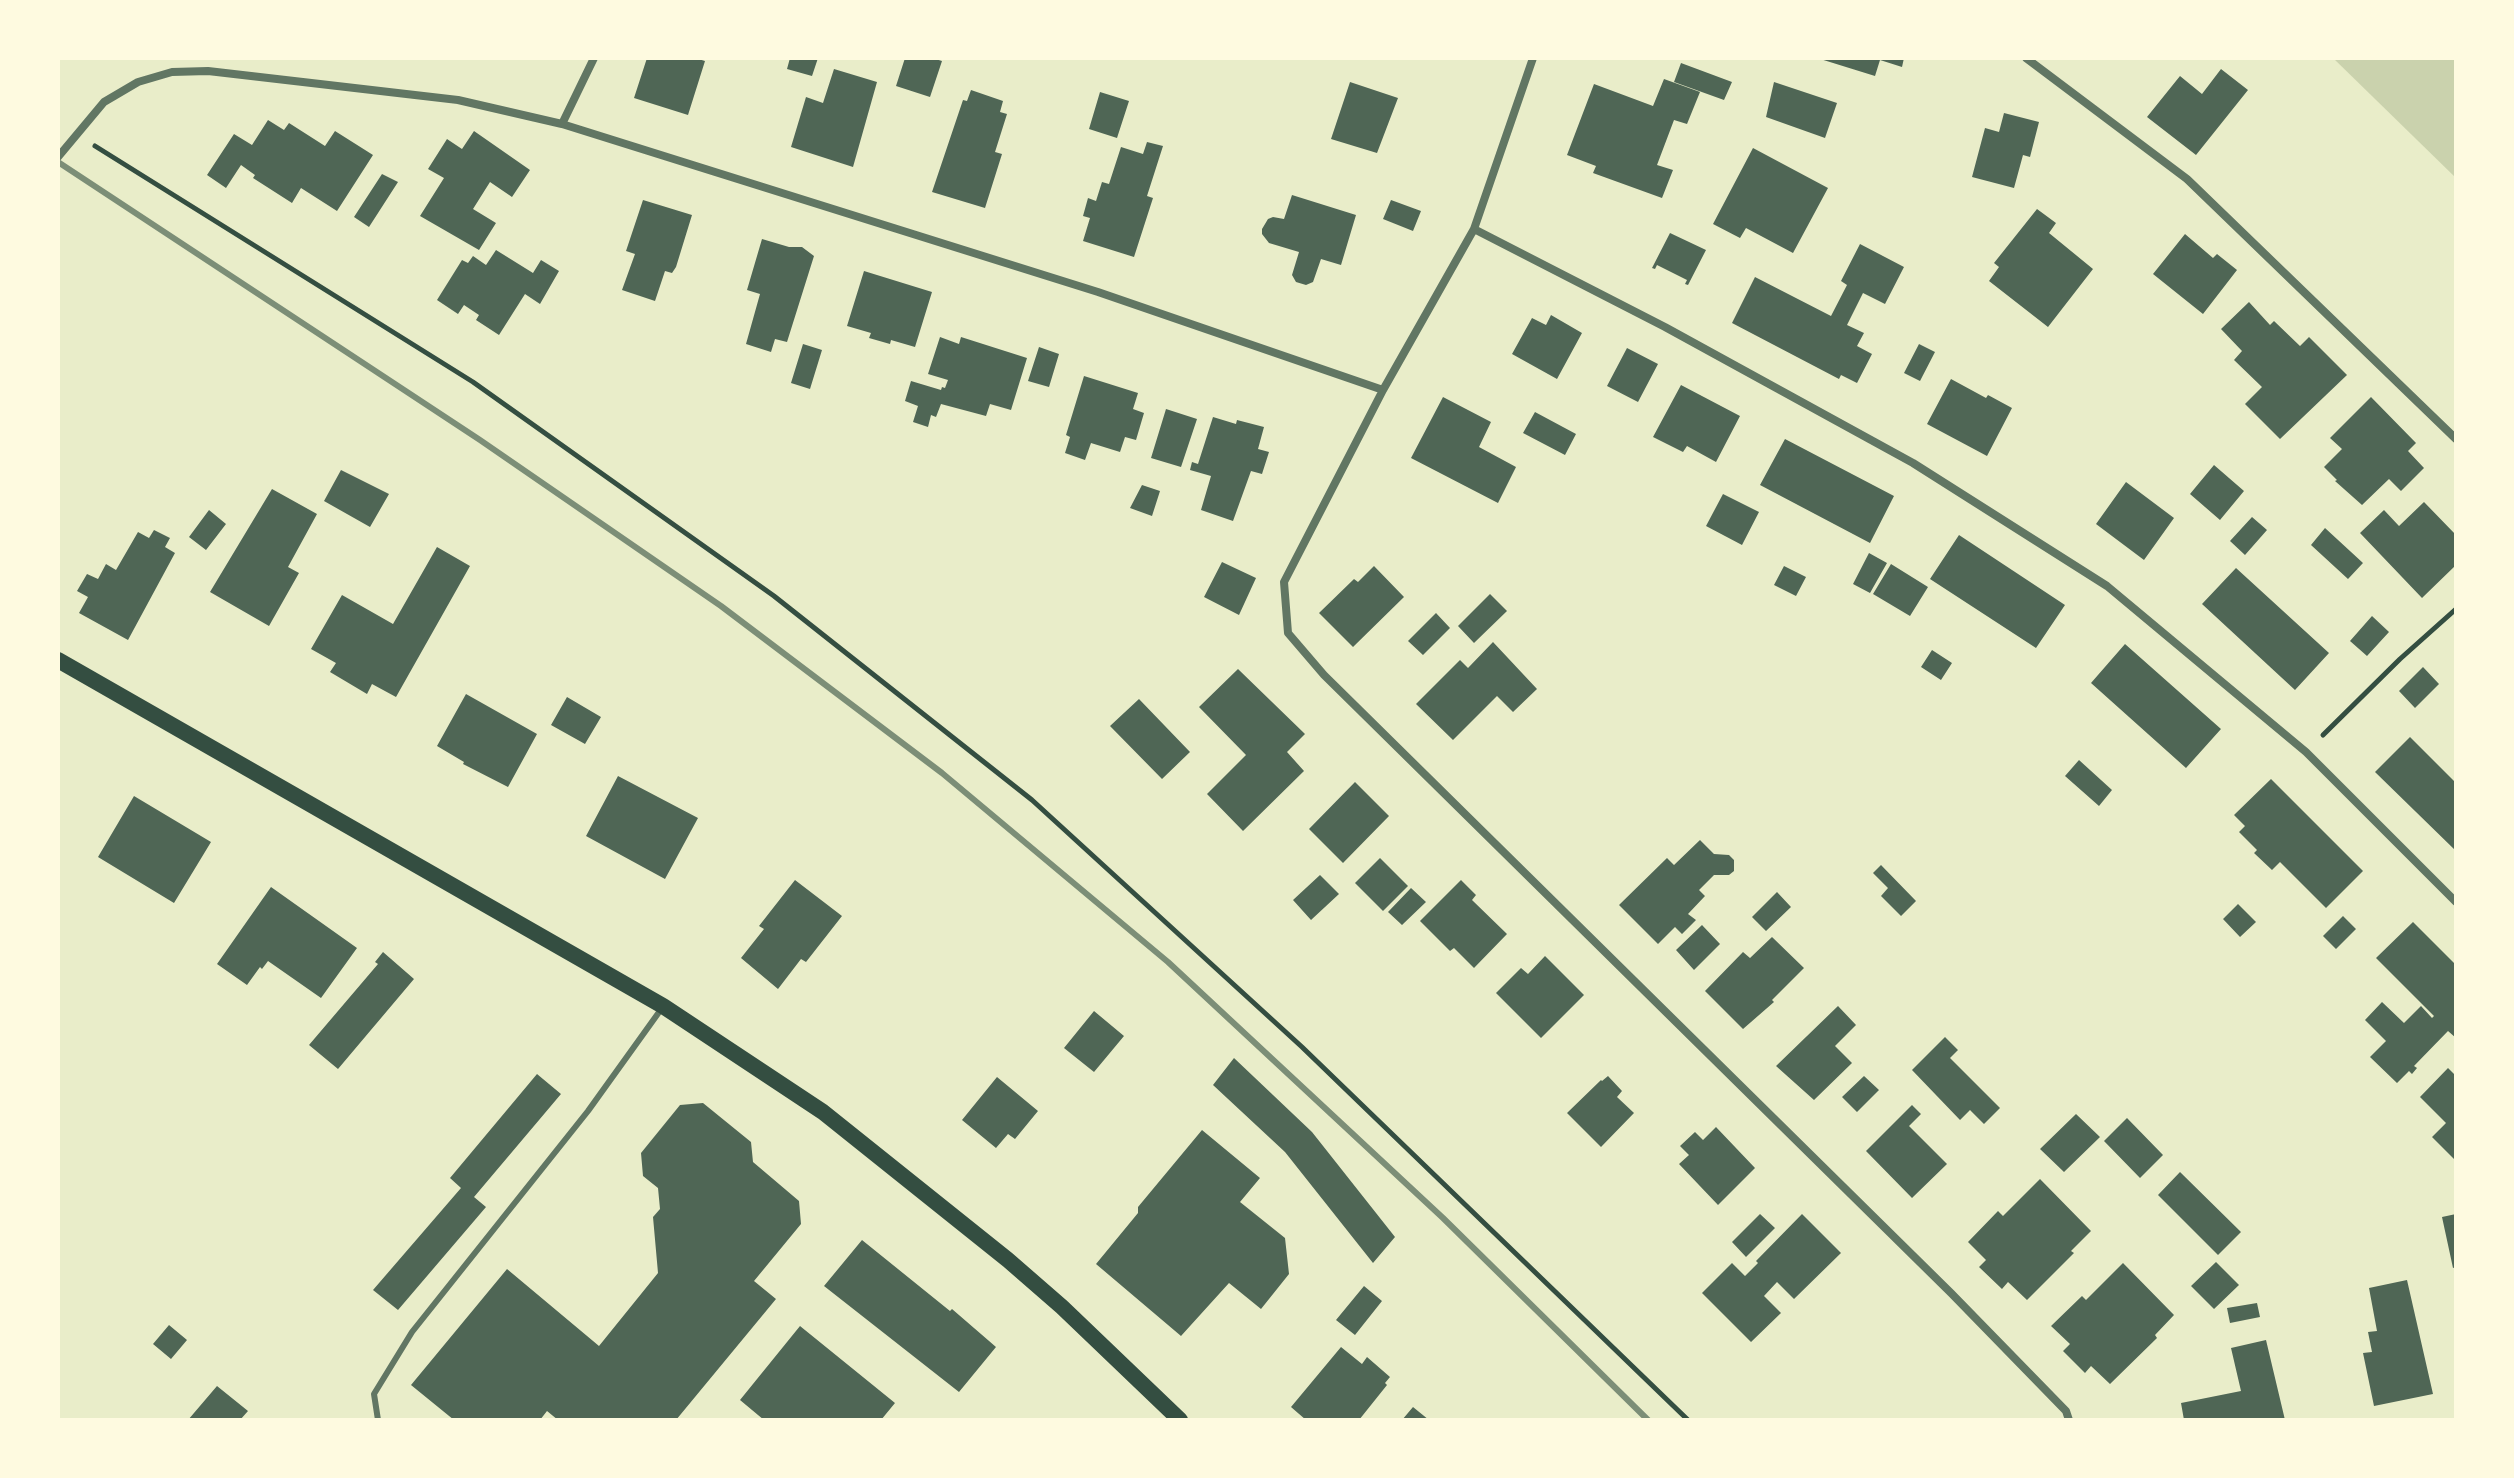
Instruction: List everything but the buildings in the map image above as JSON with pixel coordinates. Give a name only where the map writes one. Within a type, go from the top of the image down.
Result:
[{"type":"main road","points":[[58,660],[663,1006],[823,1112],[1008,1260],[1073,1317],[1180,1420]]},
{"type":"street","points":[[562,124],[594,58]]},
{"type":"street","points":[[1533,58],[1474,229],[1383,390],[1284,582],[1288,633],[1324,675],[1951,1293],[2066,1411],[2069,1420]]},
{"type":"street","points":[[2026,58],[2187,179],[2456,439]]},
{"type":"street","points":[[58,157],[104,102],[138,82],[172,72],[208,71],[458,100],[562,124],[1098,292],[1383,390]]},
{"type":"street","points":[[1474,229],[1665,327],[1913,463],[2107,586],[2306,752],[2456,902]]},
{"type":"lane","points":[[378,1420],[374,1394],[412,1332],[588,1111],[663,1006]]},
{"type":"path","points":[[75,134],[473,382],[774,596],[1032,800],[1302,1047],[1688,1420]]},
{"type":"path","points":[[2306,752],[2400,659],[2456,609]]},
{"type":"green space","points":[[2333,58],[2456,58],[2456,178]]},
{"type":"railway","points":[[58,162],[480,440],[721,606],[942,773],[1168,962],[1443,1218],[1648,1420]]}]
